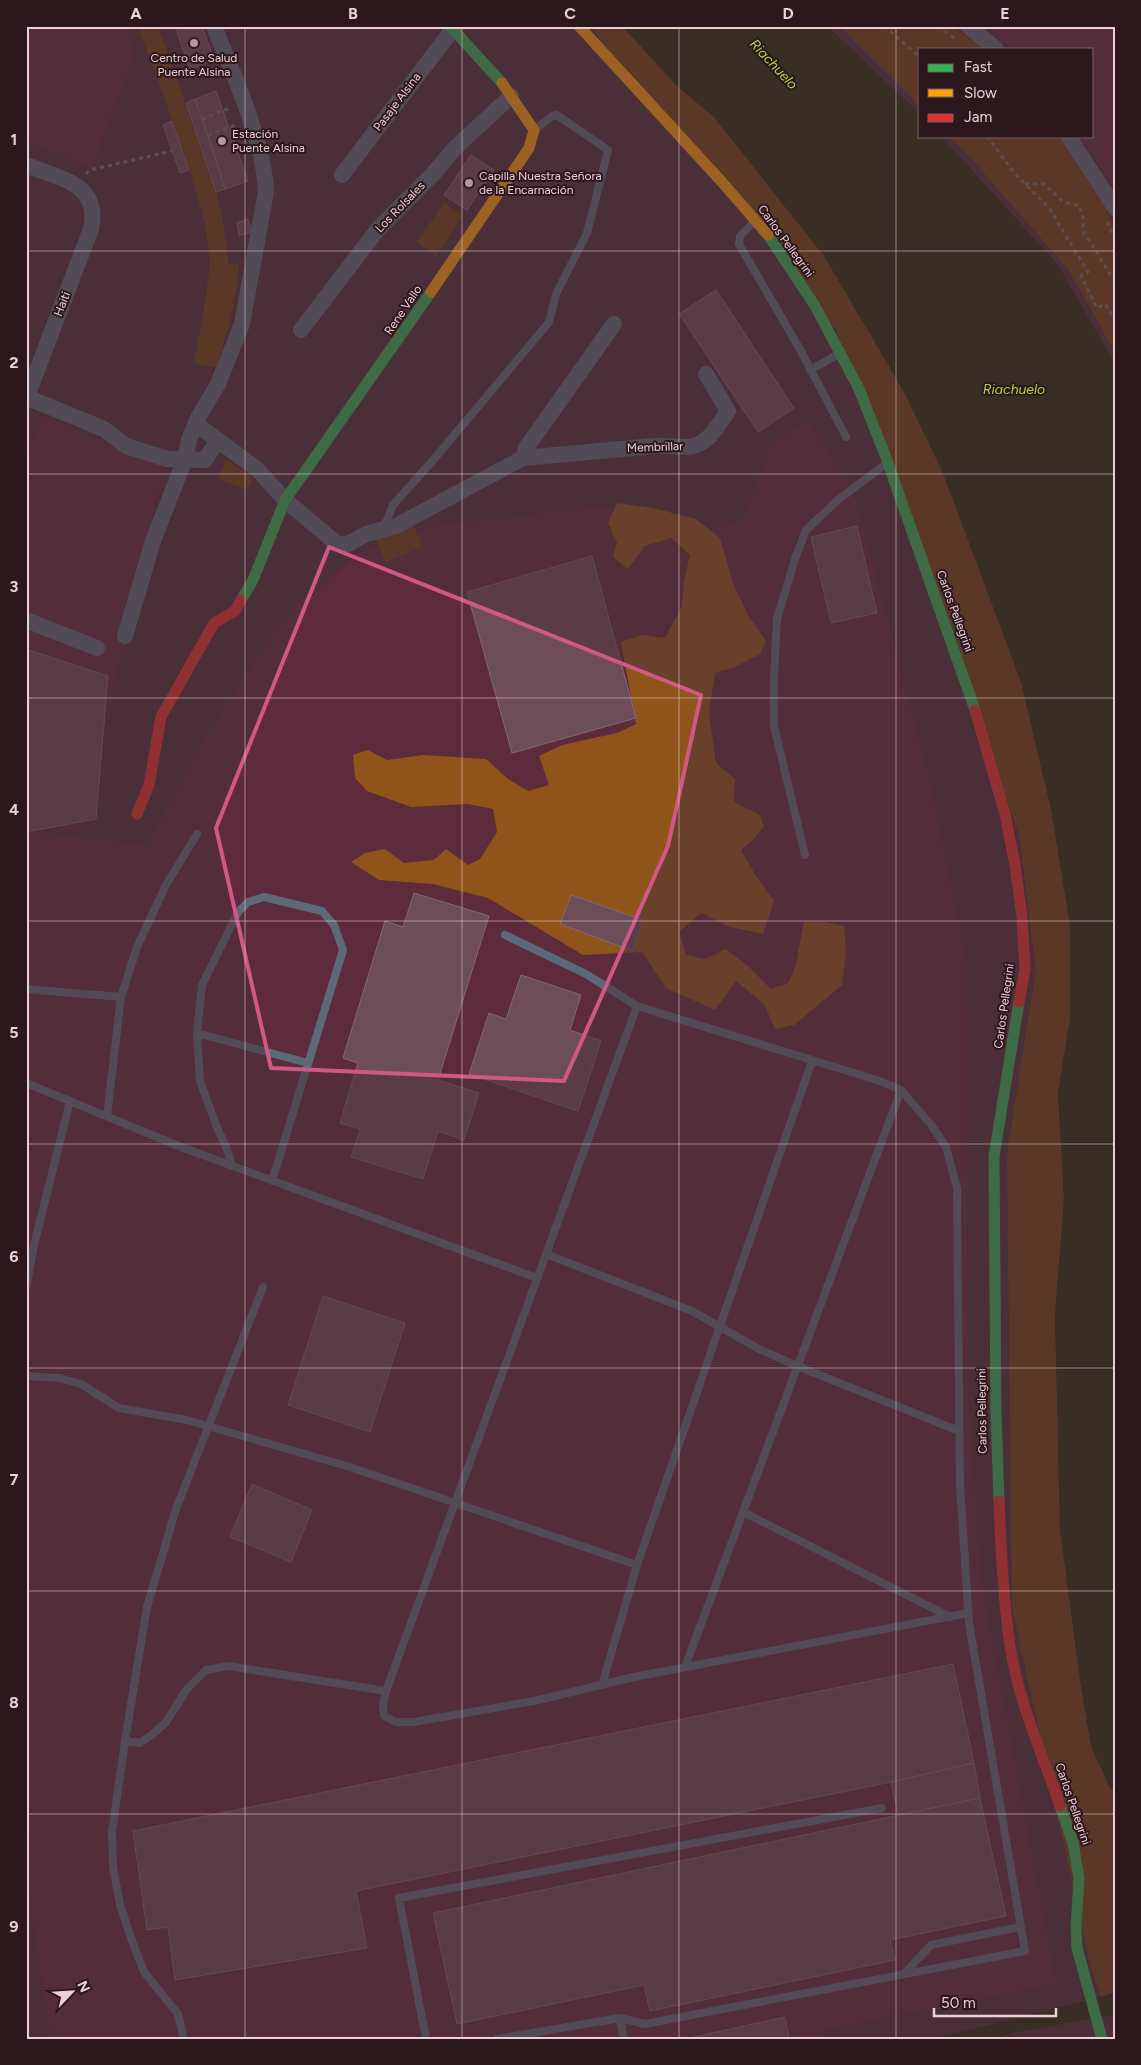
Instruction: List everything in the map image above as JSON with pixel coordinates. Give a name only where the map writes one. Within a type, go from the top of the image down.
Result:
[{"type":"street","points":[[125,636],[152,541],[185,459],[189,440],[218,384],[242,324],[266,192],[266,172],[262,156],[244,102],[214,26]]},
{"type":"street","name":"Carlos Pellegrini","points":[[579,26],[661,114],[756,221],[785,258],[806,291],[858,388],[887,462],[985,740],[999,787],[1025,943],[1023,993],[994,1156],[999,1524],[1007,1624],[1014,1667],[1029,1721],[1067,1824],[1076,1861],[1079,1878],[1076,1927],[1077,1948],[1102,2039]]},
{"type":"street","points":[[968,26],[995,48]]},
{"type":"street","points":[[451,28],[500,80],[534,130]]},
{"type":"street","name":"Pasaje Alsina","points":[[342,175],[451,28]]},
{"type":"street","name":"Los Rolsales","points":[[301,330],[378,229],[456,147],[511,96]]},
{"type":"street","name":"Rene Vallo","points":[[137,814],[149,784],[161,717],[214,623],[218,618],[234,612],[253,580],[285,500],[382,366],[523,156],[531,142],[534,130]]},
{"type":"street","points":[[1069,138],[1115,208]]},
{"type":"street","points":[[26,166],[76,186]]},
{"type":"street","name":"Haiti","points":[[26,398],[91,229],[92,207],[86,193],[76,186]]},
{"type":"street","points":[[196,424],[257,469],[285,500],[335,542],[342,545],[348,544],[366,534],[396,526],[425,512],[523,458],[526,448],[614,324]]},
{"type":"street","name":"Membrillar","points":[[523,458],[654,446],[671,445],[685,447],[702,443],[708,438],[728,411],[706,374]]},
{"type":"street","points":[[26,398],[104,429],[126,446],[159,458],[205,460],[218,440]]},
{"type":"street","points":[[26,620],[98,648]]},
{"type":"lane","points":[[383,530],[392,505],[435,458],[545,327],[556,294],[587,233],[608,150],[557,115],[552,116],[534,130]]},
{"type":"lane","points":[[756,221],[740,236],[739,244],[846,437]]},
{"type":"lane","points":[[810,370],[840,353]]},
{"type":"lane","points":[[805,855],[774,726],[774,678],[778,619],[795,559],[806,530],[839,499],[887,462]]},
{"type":"lane","points":[[107,1116],[121,997],[137,947],[162,894],[196,834]]},
{"type":"lane","points":[[232,1166],[200,1081],[197,1033],[202,985],[238,912],[248,902],[264,897],[322,912],[334,925],[343,950],[272,1181]]},
{"type":"lane","points":[[496,2039],[620,2018],[644,2024],[1024,1951],[968,1613],[960,1485],[956,1188],[946,1147],[932,1126],[901,1090],[880,1081],[637,1006],[586,974],[505,935]]},
{"type":"lane","points":[[26,989],[121,997]]},
{"type":"lane","points":[[637,1006],[386,1691],[383,1705],[384,1716],[396,1722],[414,1722],[534,1701],[685,1667],[968,1613]]},
{"type":"lane","points":[[197,1033],[308,1062]]},
{"type":"lane","points":[[602,1685],[637,1565],[812,1061]]},
{"type":"lane","points":[[26,1083],[232,1166],[537,1278]]},
{"type":"lane","points":[[685,1667],[901,1090]]},
{"type":"lane","points":[[26,1288],[34,1246],[70,1101]]},
{"type":"lane","points":[[546,1254],[692,1311],[758,1349],[959,1431]]},
{"type":"lane","points":[[184,2039],[178,2014],[144,1972],[120,1905],[113,1867],[112,1832],[147,1607],[176,1509],[263,1287]]},
{"type":"lane","points":[[26,1376],[59,1378],[81,1384],[119,1408],[187,1420],[350,1467],[637,1565]]},
{"type":"lane","points":[[743,1512],[950,1617]]},
{"type":"lane","points":[[125,1741],[140,1743],[153,1734],[166,1722],[187,1689],[206,1670],[228,1666],[386,1691]]},
{"type":"lane","points":[[426,2039],[399,1898],[882,1808]]},
{"type":"lane","points":[[903,1975],[931,1945],[1020,1927]]},
{"type":"lane","points":[[620,2018],[624,2039]]},
{"type":"path","points":[[884,26],[918,55]]},
{"type":"path","points":[[938,26],[963,44]]},
{"type":"path","points":[[208,135],[236,125],[227,99]]},
{"type":"path","points":[[202,119],[230,108]]},
{"type":"path","points":[[988,138],[1014,174],[1049,208],[1088,272],[1081,276],[1097,308],[1105,304],[1115,321]]},
{"type":"path","points":[[76,186],[90,170],[172,151]]},
{"type":"path","points":[[1025,184],[1044,184],[1062,202],[1070,205],[1079,205],[1083,218],[1082,228],[1084,236],[1089,240],[1115,282]]},
{"type":"highlighted area","points":[[329,547],[701,695],[668,846],[564,1081],[271,1068],[216,828]]},
{"type":"shaded area","points":[[26,26],[124,26],[135,54],[91,168],[26,140]]},
{"type":"shaded area","points":[[138,26],[158,26],[216,192],[222,216],[229,265],[239,264],[234,303],[216,368],[194,363],[210,264],[206,226],[186,158]]},
{"type":"shaded area","points":[[590,26],[622,26],[678,87],[714,117],[824,256],[903,390],[943,473],[1021,682],[1051,809],[1070,925],[1070,1018],[1058,1093],[1064,1200],[1055,1314],[1060,1530],[1081,1687],[1091,1746],[1110,1787],[1115,1791],[1115,1993],[1101,1997],[1090,1964],[1012,1607],[1007,1153],[1036,969],[1019,834],[835,328]]},
{"type":"shaded area","points":[[840,26],[952,26],[984,48],[918,48],[918,104]]},
{"type":"shaded area","points":[[990,26],[1115,26],[1115,190],[1080,138],[1094,138],[1094,48],[1009,48]]},
{"type":"shaded area","points":[[951,138],[1059,138],[1105,208],[1115,228],[1115,352],[1068,269]]},
{"type":"shaded area","points":[[444,203],[463,215],[436,256],[417,242]]},
{"type":"shaded area","points":[[43,415],[164,467],[80,831],[26,827],[26,460]]},
{"type":"shaded area","points":[[807,421],[847,480],[856,500],[931,786],[966,961],[968,1390],[981,1582],[1056,1983],[823,2030],[821,2039],[51,2039],[33,1922],[26,1771],[26,833],[33,832],[148,845],[198,748],[276,629],[357,554],[435,526],[599,507],[671,516],[698,536],[743,519],[772,443]]},
{"type":"shaded area","points":[[226,459],[253,478],[248,489],[218,479]]},
{"type":"shaded area","points":[[617,503],[653,508],[696,519],[720,538],[733,583],[749,617],[766,641],[760,654],[735,667],[715,673],[709,713],[716,763],[735,779],[734,802],[759,814],[764,826],[755,838],[741,850],[756,876],[774,901],[763,934],[730,927],[701,913],[679,932],[686,955],[705,959],[726,949],[748,966],[771,989],[788,983],[796,965],[804,921],[844,926],[846,953],[842,985],[794,1025],[775,1029],[764,1004],[736,981],[715,1010],[666,988],[642,952],[583,955],[488,898],[433,884],[379,880],[351,862],[365,853],[385,849],[404,863],[434,860],[446,849],[468,865],[480,859],[497,832],[493,809],[468,804],[411,807],[367,791],[355,778],[353,755],[368,750],[387,760],[423,755],[486,759],[508,779],[528,791],[549,785],[539,756],[562,745],[617,733],[636,724],[621,642],[642,635],[665,638],[682,606],[684,581],[690,555],[671,538],[645,546],[628,569],[613,557],[617,543],[608,523]]},
{"type":"shaded area","points":[[414,525],[422,547],[385,562],[376,539]]},
{"type":"water","name":"Riachuelo","points":[[622,26],[827,26],[918,112],[918,138],[943,138],[1058,265],[1115,364],[1115,1791],[1110,1788],[1091,1746],[1081,1687],[1060,1530],[1055,1314],[1064,1200],[1058,1093],[1070,1018],[1070,925],[1051,809],[1021,682],[943,473],[903,390],[824,256],[714,117],[678,87]]},
{"type":"water","points":[[1115,1993],[1115,2015],[1017,2032],[994,2039],[933,2039]]},
{"type":"building","name":"Centro de Salud Puente Alsina","points":[[175,26],[202,26],[214,60],[190,69]]},
{"type":"building","name":"Estación Puente Alsina","points":[[216,91],[248,181],[225,189],[195,99]]},
{"type":"building","points":[[195,99],[225,189],[216,192],[186,103]]},
{"type":"building","points":[[172,121],[189,170],[180,173],[163,125]]},
{"type":"building","name":"Capilla Nuestra Señora de la Encarnación","points":[[471,155],[494,170],[467,210],[444,195]]},
{"type":"building","points":[[248,219],[252,232],[239,236],[237,223]]},
{"type":"building","points":[[716,290],[794,408],[758,432],[679,314]]},
{"type":"building","points":[[857,526],[877,613],[831,623],[811,537]]},
{"type":"building","points":[[592,556],[636,718],[512,753],[467,592]]},
{"type":"building","points":[[26,649],[108,676],[96,819],[26,832]]},
{"type":"building","points":[[414,893],[489,916],[438,1080],[479,1093],[464,1140],[438,1131],[423,1179],[351,1157],[360,1129],[340,1123],[358,1063],[343,1058],[385,921],[403,927]]},
{"type":"building","points":[[571,895],[643,920],[633,951],[560,924]]},
{"type":"building","points":[[521,975],[581,995],[570,1030],[601,1041],[578,1111],[469,1074],[489,1013],[506,1019]]},
{"type":"building","points":[[323,1296],[405,1323],[370,1432],[288,1405]]},
{"type":"building","points":[[252,1484],[312,1510],[291,1562],[230,1537]]},
{"type":"building","points":[[953,1664],[974,1763],[891,1782],[356,1891],[367,1948],[175,1980],[168,1927],[147,1930],[133,1831]]},
{"type":"building","points":[[974,1763],[980,1798],[898,1815],[891,1782]]},
{"type":"building","points":[[980,1798],[1006,1916],[890,1940],[895,1960],[650,2011],[644,1985],[457,2024],[433,1913]]},
{"type":"building","points":[[785,2017],[789,2039],[685,2039]]},
{"type":"traffic: fast","points":[[450,26],[502,83]]},
{"type":"traffic: fast","points":[[768,235],[815,306],[859,389],[885,455],[975,710]]},
{"type":"traffic: fast","points":[[241,600],[253,580],[285,500],[431,292]]},
{"type":"traffic: fast","points":[[999,1501],[996,1413],[994,1156],[1019,1002]]},
{"type":"traffic: fast","points":[[1060,1806],[1073,1843],[1079,1878],[1076,1927],[1077,1948],[1102,2039]]},
{"type":"traffic: slow","points":[[579,26],[768,235]]},
{"type":"traffic: slow","points":[[431,292],[529,148],[534,130],[502,83]]},
{"type":"traffic: jam","points":[[137,814],[149,785],[161,717],[214,623],[235,611],[241,600]]},
{"type":"traffic: jam","points":[[975,710],[1005,814],[1015,865],[1022,917],[1025,969],[1019,1002]]},
{"type":"traffic: jam","points":[[999,1501],[1004,1591],[1014,1666],[1031,1727],[1060,1806]]},
{"type":"place","name":"Centro de Salud Puente Alsina","points":[[194,43]]},
{"type":"place","name":"Estación Puente Alsina","points":[[222,141]]},
{"type":"place","name":"Capilla Nuestra Señora de la Encarnación","points":[[469,183]]}]
